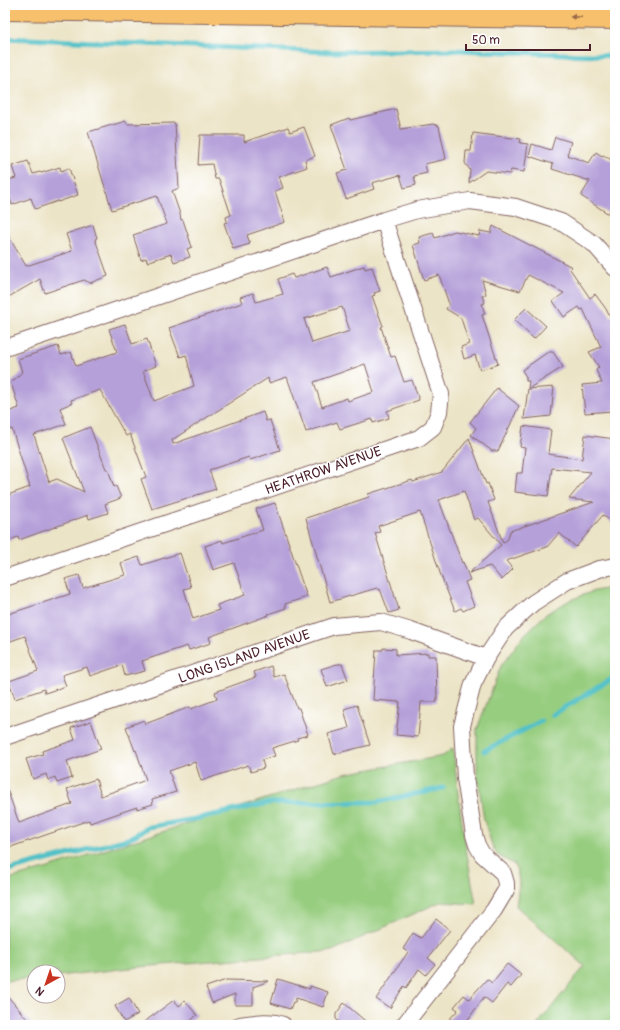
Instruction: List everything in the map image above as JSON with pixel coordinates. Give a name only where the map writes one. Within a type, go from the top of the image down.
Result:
[{"type":"main road","points":[[5,9],[615,18]]},
{"type":"street","points":[[5,348],[384,220],[417,210],[470,201],[516,207],[561,222],[594,244],[615,268]]},
{"type":"street","name":"HEATHROW AVENUE","points":[[5,578],[419,438],[432,427],[439,412],[441,394],[384,220]]},
{"type":"street","points":[[404,1025],[494,910],[506,890],[506,883],[503,873],[482,854],[474,835],[465,778],[462,726],[473,684],[486,658],[506,629],[533,603],[567,581],[599,569],[615,566]]},
{"type":"street","name":"LONG ISLAND AVENUE","points":[[5,737],[334,626],[381,622],[411,631],[486,658]]},
{"type":"street","points":[[240,1025],[257,1022],[278,1023],[283,1025]]},
{"type":"green space","points":[[615,587],[615,1025],[537,1025],[585,966],[516,906],[519,885],[515,865],[497,855],[492,845],[484,820],[477,773],[477,729],[501,666],[523,636],[546,614],[570,600],[594,591]]},
{"type":"green space","points":[[453,748],[457,787],[476,904],[440,902],[332,951],[139,967],[66,975],[66,964],[26,964],[26,979],[5,981],[5,880],[45,869],[344,774],[443,756]]},
{"type":"building","points":[[396,109],[401,129],[433,124],[439,126],[446,159],[425,164],[427,173],[414,176],[416,185],[404,188],[400,175],[372,183],[374,189],[346,199],[337,173],[347,170],[331,125],[349,118],[350,120]]},
{"type":"building","points":[[126,121],[127,124],[175,123],[179,188],[172,191],[181,220],[183,220],[192,247],[187,249],[190,257],[174,262],[171,254],[147,262],[146,258],[141,260],[133,235],[167,224],[157,196],[112,210],[88,132]]},
{"type":"building","points":[[288,127],[290,132],[304,127],[315,156],[305,160],[307,167],[279,177],[283,188],[275,191],[285,222],[247,235],[250,244],[233,249],[224,223],[227,222],[226,217],[231,215],[219,179],[215,179],[212,164],[198,165],[200,135],[244,135],[244,142]]},
{"type":"building","points":[[473,133],[521,139],[520,143],[528,144],[524,172],[511,170],[510,174],[486,171],[469,183],[470,170],[465,163],[466,151],[471,151]]},
{"type":"building","points":[[555,137],[571,142],[567,155],[589,163],[596,152],[615,162],[615,218],[581,196],[590,181],[552,169],[553,164],[529,156],[532,144],[551,150]]},
{"type":"building","points":[[28,161],[33,174],[60,167],[61,171],[69,168],[78,195],[35,209],[31,198],[12,205],[5,181],[16,178],[12,166]]},
{"type":"building","points":[[93,225],[97,238],[95,239],[108,276],[90,283],[84,280],[45,293],[40,279],[5,299],[5,230],[26,266],[72,251],[66,234]]},
{"type":"building","points":[[493,226],[572,267],[570,269],[590,298],[595,294],[610,317],[615,314],[615,415],[613,411],[585,413],[582,385],[602,383],[596,370],[599,367],[589,352],[601,347],[583,309],[581,310],[579,307],[564,317],[553,301],[564,293],[528,275],[520,291],[482,280],[486,294],[482,296],[485,303],[482,304],[485,314],[482,315],[498,364],[480,370],[475,355],[464,359],[461,347],[469,344],[461,318],[446,309],[449,304],[439,275],[424,280],[413,245],[420,243],[419,237],[433,233],[435,238],[455,231],[479,236],[480,231],[491,233]]},
{"type":"building","points":[[364,266],[365,269],[372,267],[380,291],[374,293],[375,295],[372,296],[383,326],[381,327],[391,357],[395,356],[404,382],[412,380],[419,400],[387,411],[389,418],[373,423],[372,419],[340,429],[337,422],[306,432],[287,377],[269,383],[268,378],[172,440],[173,444],[263,412],[266,421],[270,420],[280,450],[250,460],[249,457],[209,470],[216,489],[152,509],[141,479],[146,477],[130,434],[126,436],[100,390],[71,400],[72,403],[60,408],[66,424],[34,435],[49,482],[57,479],[84,492],[63,438],[90,427],[106,469],[108,469],[114,487],[116,486],[121,498],[105,504],[108,513],[89,519],[88,515],[19,540],[18,537],[5,542],[5,496],[30,487],[12,429],[5,431],[5,413],[19,408],[11,383],[22,372],[18,359],[58,346],[61,355],[71,352],[76,366],[117,352],[109,329],[125,324],[132,344],[147,339],[156,366],[143,371],[154,401],[194,386],[186,355],[180,357],[169,328],[242,303],[240,297],[253,293],[256,302],[283,294],[278,279],[292,274],[294,278],[327,267],[331,277]],"holes":[[[342,307],[350,331],[312,343],[304,319]],[[365,364],[374,392],[348,401],[347,398],[322,407],[314,382]]]},
{"type":"building","points":[[526,308],[546,326],[534,339],[514,320]]},
{"type":"building","points":[[548,352],[553,352],[563,367],[528,389],[554,387],[551,416],[524,419],[529,381],[526,381],[526,377],[522,370]]},
{"type":"building","points":[[497,388],[519,406],[498,451],[492,451],[471,435],[476,428],[470,422]]},
{"type":"building","points":[[523,426],[551,430],[548,454],[582,459],[585,435],[615,439],[615,525],[603,515],[576,547],[559,533],[547,547],[506,561],[513,569],[502,580],[490,566],[469,573],[501,545],[478,518],[474,520],[464,491],[439,500],[462,563],[463,562],[470,580],[465,582],[474,606],[463,611],[461,608],[455,611],[440,573],[420,512],[378,526],[380,532],[375,533],[399,610],[389,613],[380,589],[378,590],[377,588],[330,602],[306,518],[369,497],[368,494],[412,480],[413,482],[442,472],[469,438],[486,484],[488,483],[494,500],[488,502],[503,543],[508,539],[510,531],[594,502],[569,499],[591,472],[552,468],[548,496],[515,492],[517,473],[522,473],[525,448],[520,447]]},
{"type":"building","points":[[275,503],[307,597],[285,604],[286,608],[268,614],[269,615],[209,637],[211,643],[189,650],[187,646],[142,661],[145,671],[125,676],[122,665],[90,676],[87,667],[62,675],[66,686],[45,693],[44,689],[15,699],[9,681],[38,671],[25,636],[5,643],[5,615],[70,594],[65,579],[79,575],[83,588],[125,575],[121,563],[139,557],[142,565],[180,553],[191,587],[184,589],[193,619],[219,610],[217,605],[245,595],[234,563],[213,570],[205,546],[222,540],[223,543],[263,530],[256,509]]},
{"type":"building","points":[[383,648],[396,649],[396,655],[428,653],[428,656],[436,656],[437,702],[421,702],[418,737],[396,735],[400,702],[373,700],[376,650],[383,650]]},
{"type":"building","points":[[342,664],[348,680],[327,687],[321,669]]},
{"type":"building","points":[[271,666],[274,677],[284,674],[297,708],[299,708],[308,735],[297,738],[298,740],[272,748],[275,756],[262,760],[264,768],[251,772],[248,765],[201,781],[195,762],[169,771],[176,792],[152,799],[153,804],[137,809],[137,807],[90,823],[89,820],[5,849],[5,790],[7,789],[19,823],[72,804],[67,789],[96,779],[101,796],[146,780],[136,750],[135,751],[126,727],[144,720],[145,724],[190,707],[191,709],[217,699],[215,692],[256,677],[254,672]]},
{"type":"building","points":[[357,705],[370,745],[334,754],[328,734],[349,728],[344,709]]},
{"type":"building","points":[[91,721],[101,749],[67,761],[72,778],[57,783],[55,777],[48,780],[46,774],[33,779],[26,759],[43,754],[42,751],[75,740],[71,728]]},
{"type":"building","points":[[436,919],[450,930],[428,958],[435,964],[426,975],[419,969],[406,988],[404,986],[390,1008],[376,999],[408,952],[403,949],[413,933],[421,938]]},
{"type":"building","points":[[507,964],[521,975],[511,987],[507,984],[492,1003],[484,997],[464,1025],[444,1025],[458,1010],[454,1007],[464,995],[469,999],[487,979],[492,983]]},
{"type":"building","points":[[278,979],[310,989],[310,986],[328,992],[323,1007],[296,998],[290,1009],[271,1003]]},
{"type":"building","points":[[226,980],[269,981],[253,987],[253,1005],[235,1005],[235,994],[212,1003],[206,987]]},
{"type":"building","points":[[5,993],[32,1025],[5,1025]]},
{"type":"building","points":[[129,998],[138,1014],[124,1022],[115,1006]]},
{"type":"building","points":[[174,1000],[179,1006],[185,1001],[197,1015],[186,1025],[140,1025]]},
{"type":"building","points":[[344,1003],[370,1025],[343,1025],[336,1019],[336,1014]]},
{"type":"waterway","points":[[5,38],[330,52],[455,50],[615,56]]},
{"type":"waterway","points":[[552,715],[615,677]]},
{"type":"waterway","points":[[484,751],[541,721]]},
{"type":"waterway","points":[[5,871],[128,839],[149,827],[269,803],[377,802],[443,788]]}]
